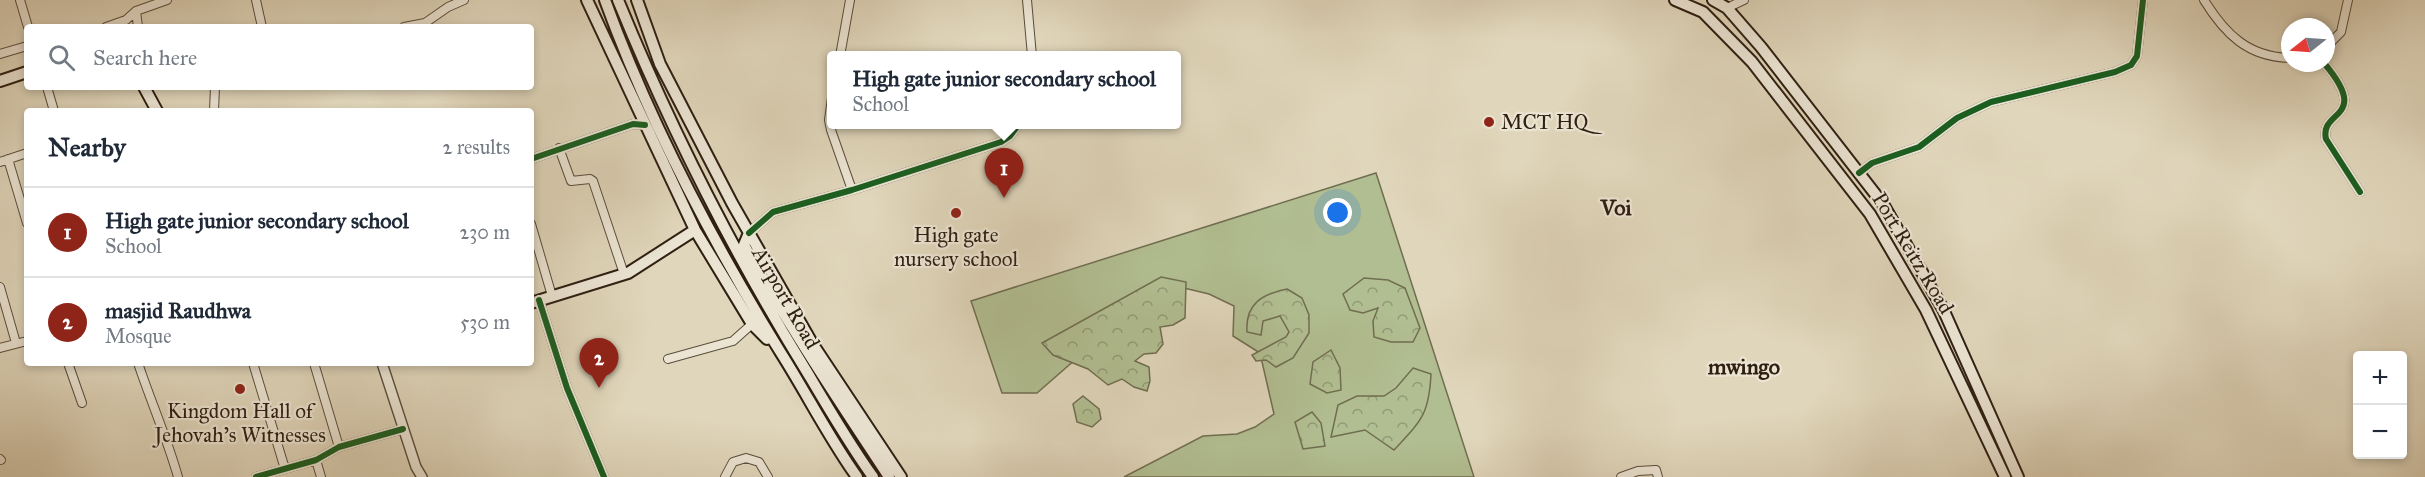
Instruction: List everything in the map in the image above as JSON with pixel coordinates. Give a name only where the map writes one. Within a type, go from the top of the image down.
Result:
[{"type":"main road","points":[[587,0],[695,230],[752,324],[780,351]]},
{"type":"main road","name":"Airport Road","points":[[605,0],[638,87],[702,215],[780,351],[857,477]]},
{"type":"main road","name":"Airport Road","points":[[618,0],[662,104],[712,208],[764,302],[873,477]]},
{"type":"main road","points":[[637,0],[660,64],[749,233],[812,343],[902,477]]},
{"type":"main road","name":"Port Reitz Road","points":[[1675,0],[1704,12],[1752,63],[1870,214],[1926,310],[2005,477]]},
{"type":"main road","points":[[1713,0],[1727,8],[1761,47],[1883,204],[1942,309],[2018,477]]},
{"type":"main road","points":[[0,81],[24,73]]},
{"type":"main road","points":[[146,90],[155,108]]},
{"type":"main road","points":[[535,302],[624,274],[695,230]]},
{"type":"main road","points":[[749,233],[744,245],[760,274],[830,388],[889,477]]},
{"type":"street","points":[[20,0],[27,24]]},
{"type":"street","points":[[115,24],[126,20],[136,11],[167,0]]},
{"type":"street","points":[[256,0],[261,24]]},
{"type":"street","points":[[841,51],[850,0]]},
{"type":"street","points":[[1027,0],[1032,51]]},
{"type":"street","points":[[1727,8],[1744,0]]},
{"type":"street","points":[[1859,173],[1872,163],[1919,147],[1957,118],[1991,102],[2115,72],[2131,65],[2138,56],[2143,0]]},
{"type":"street","points":[[2204,0],[2226,30],[2240,44],[2257,53],[2281,57]]},
{"type":"street","points":[[2335,38],[2341,32],[2348,0]]},
{"type":"street","points":[[420,24],[461,1]]},
{"type":"street","points":[[136,11],[138,24]]},
{"type":"street","points":[[0,54],[24,47]]},
{"type":"street","points":[[2331,72],[2345,99],[2343,108],[2328,126],[2326,139],[2360,192]]},
{"type":"street","points":[[48,90],[53,108]]},
{"type":"street","points":[[214,108],[215,90]]},
{"type":"street","points":[[534,158],[633,124],[645,125]]},
{"type":"street","points":[[831,129],[852,190]]},
{"type":"street","points":[[749,233],[773,212],[852,190],[1000,142],[1014,129]]},
{"type":"street","points":[[559,148],[571,182],[590,178],[593,181],[624,274]]},
{"type":"street","points":[[24,154],[4,161],[24,215]]},
{"type":"street","points":[[534,234],[552,296]]},
{"type":"street","points":[[0,287],[16,343]]},
{"type":"street","points":[[535,302],[604,477]]},
{"type":"street","points":[[668,359],[733,341],[752,324]]},
{"type":"street","points":[[0,348],[24,342]]},
{"type":"street","points":[[69,366],[82,403]]},
{"type":"street","points":[[139,366],[159,424],[166,437],[178,477]]},
{"type":"street","points":[[254,366],[285,469]]},
{"type":"street","points":[[315,366],[339,447]]},
{"type":"street","points":[[383,366],[403,429],[422,477]]},
{"type":"street","points":[[256,477],[316,460],[339,447],[403,429]]},
{"type":"street","points":[[725,477],[733,462],[746,458],[759,462],[768,477]]},
{"type":"street","points":[[316,460],[321,477]]},
{"type":"street","points":[[1621,477],[1638,471],[1656,470],[1658,477]]},
{"type":"green space","points":[[1376,173],[1474,477],[1124,477],[1203,436],[1237,434],[1255,427],[1274,414],[1260,353],[1233,336],[1234,306],[1209,294],[1163,283],[1037,393],[1002,393],[971,301]]},
{"type":"green space","points":[[1161,277],[1186,282],[1185,318],[1173,325],[1160,327],[1163,344],[1156,353],[1144,354],[1135,361],[1149,367],[1150,381],[1147,391],[1134,387],[1122,379],[1108,385],[1088,369],[1053,355],[1042,343]]},
{"type":"green space","points":[[1364,278],[1388,280],[1405,288],[1420,328],[1413,342],[1391,342],[1374,337],[1373,321],[1378,308],[1363,313],[1350,310],[1343,294]]},
{"type":"green space","points":[[1287,289],[1302,298],[1309,315],[1309,333],[1293,358],[1276,367],[1266,360],[1256,361],[1252,355],[1286,337],[1289,332],[1280,316],[1263,321],[1261,335],[1247,332],[1247,322],[1252,307],[1263,297]]},
{"type":"green space","points":[[1331,350],[1340,368],[1341,390],[1327,393],[1310,384],[1313,362]]},
{"type":"green space","points":[[1413,368],[1431,374],[1426,408],[1411,432],[1394,450],[1365,430],[1331,437],[1338,405],[1357,396],[1384,396],[1396,388]]},
{"type":"green space","points":[[1083,396],[1099,409],[1101,419],[1092,427],[1077,422],[1073,404]]},
{"type":"green space","points":[[1312,412],[1321,423],[1325,446],[1303,449],[1295,422]]},
{"type":"cycle path","points":[[1859,173],[1872,163],[1919,147],[1957,118],[1991,102],[2115,72],[2131,65],[2137,56],[2143,0]]},
{"type":"cycle path","points":[[2331,72],[2344,95],[2344,104],[2329,122],[2326,139],[2360,192]]},
{"type":"cycle path","points":[[534,158],[633,124],[645,125]]},
{"type":"cycle path","points":[[749,233],[773,212],[852,190],[1001,142],[1015,129]]},
{"type":"cycle path","points":[[539,300],[567,388],[604,477]]},
{"type":"cycle path","points":[[256,477],[316,460],[339,447],[403,429]]},
{"type":"place","name":"MCT HQ","points":[[1489,122]]},
{"type":"place","name":"High gate junior secondary school","points":[[1004,198]]},
{"type":"place","name":"High gate nursery school","points":[[956,213]]},
{"type":"place","name":"masjid Raudhwa","points":[[599,388]]},
{"type":"place","name":"Kingdom Hall of Jehovah's Witnesses","points":[[240,389]]},
{"type":"district","name":"Voi","points":[[1616,207]]},
{"type":"district","name":"mwingo","points":[[1744,366]]}]
